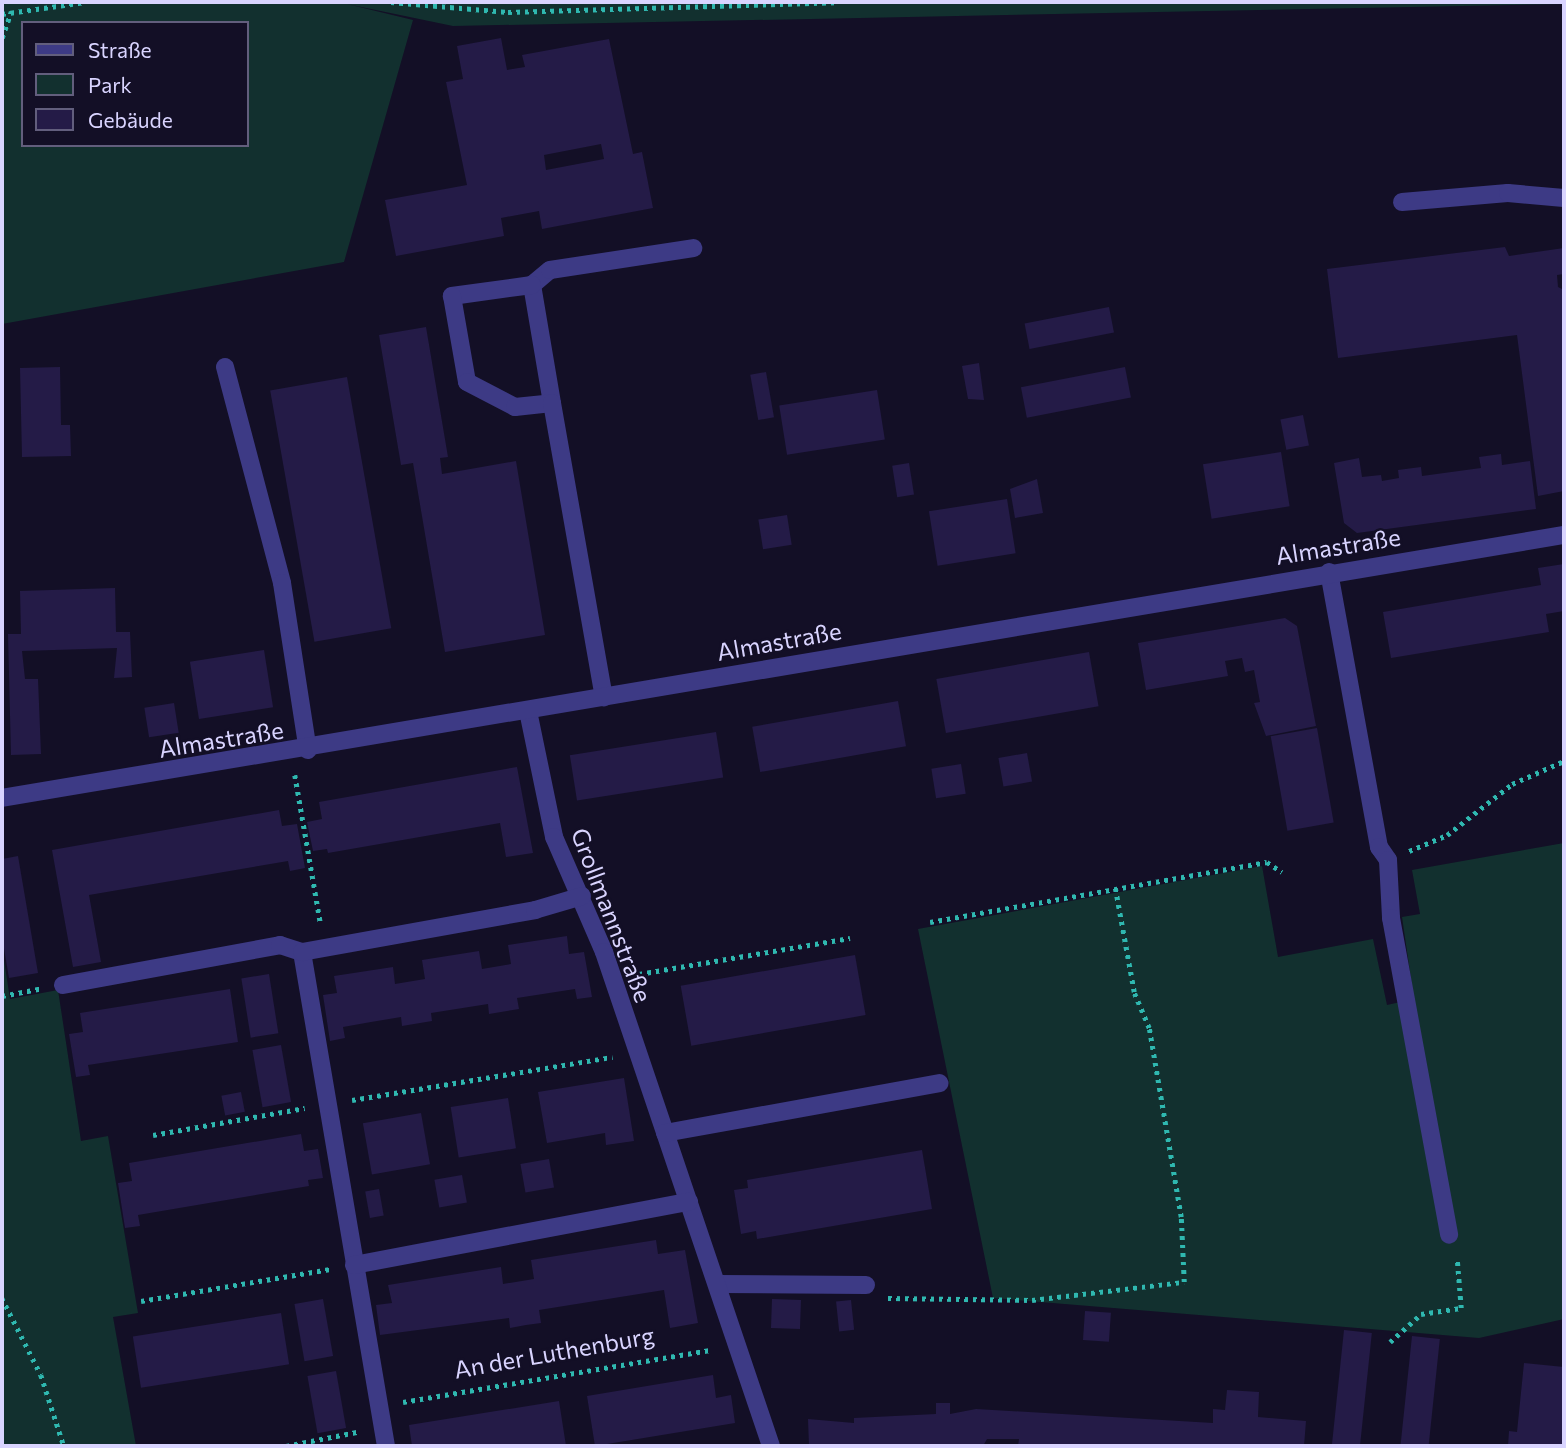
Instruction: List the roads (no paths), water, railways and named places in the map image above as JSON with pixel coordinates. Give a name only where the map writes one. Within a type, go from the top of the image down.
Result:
[{"type":"street","points":[[1402,202],[1508,194],[1564,198]]},
{"type":"street","points":[[552,403],[515,407],[467,382],[452,296],[532,285],[550,270],[693,248]]},
{"type":"street","points":[[532,285],[604,697]]},
{"type":"street","points":[[225,367],[282,583],[300,751]]},
{"type":"street","name":"Almastraße","points":[[2,798],[300,751],[1329,572],[1564,535]]},
{"type":"street","points":[[1329,572],[1379,847],[1388,860],[1391,918],[1449,1235]]},
{"type":"street","name":"Grollmannstraße","points":[[528,710],[554,837],[582,896],[615,983],[771,1446]]},
{"type":"street","points":[[63,985],[280,946],[302,952],[535,911],[582,896]]},
{"type":"street","points":[[302,952],[386,1446]]},
{"type":"street","points":[[665,1133],[939,1083]]},
{"type":"street","points":[[354,1265],[689,1202]]},
{"type":"street","points":[[717,1284],[866,1285]]}]
